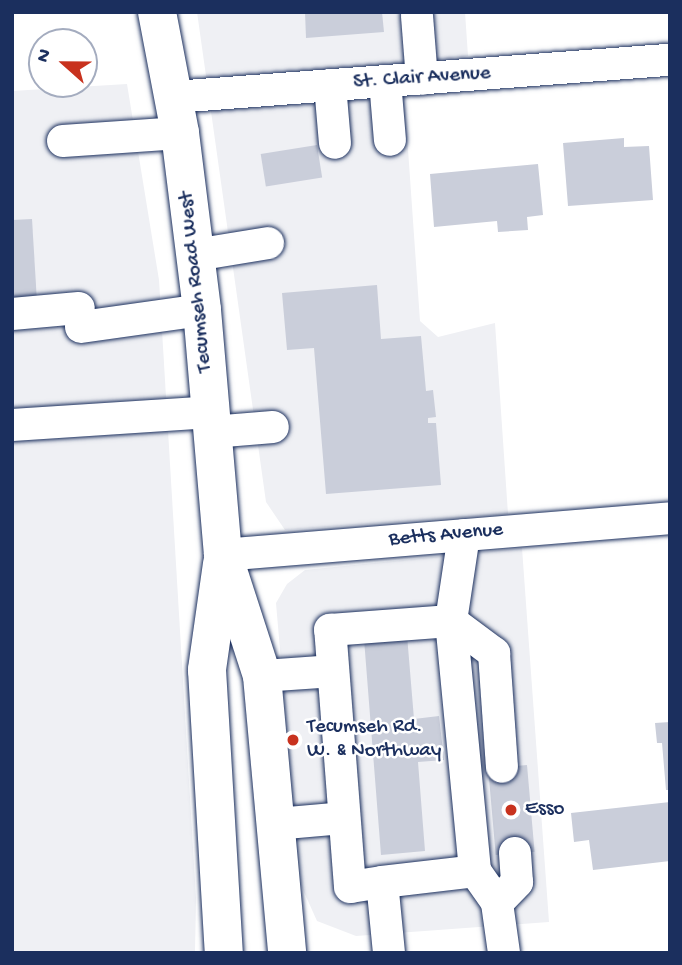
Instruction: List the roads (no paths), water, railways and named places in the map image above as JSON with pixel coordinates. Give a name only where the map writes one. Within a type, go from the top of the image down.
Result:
[{"type":"main road","name":"Tecumseh Road West","points":[[157,12],[177,115],[202,310],[223,555],[262,676],[287,953]]},
{"type":"main road","name":"Tecumseh Road West","points":[[223,555],[207,670],[224,953]]},
{"type":"street","points":[[417,16],[422,79]]},
{"type":"street","name":"St. Clair Avenue","points":[[63,141],[330,85],[670,60]]},
{"type":"street","points":[[385,81],[390,140]]},
{"type":"street","points":[[330,85],[335,143]]},
{"type":"street","points":[[195,255],[268,243]]},
{"type":"street","points":[[12,314],[80,317],[202,310]]},
{"type":"street","points":[[12,425],[211,422],[273,427]]},
{"type":"street","name":"Betts Avenue","points":[[223,555],[670,518]]},
{"type":"street","points":[[464,535],[450,621],[475,871],[496,903],[504,953]]},
{"type":"street","points":[[475,871],[349,887],[330,630],[450,621],[494,653],[502,767]]},
{"type":"street","points":[[262,676],[333,671]]},
{"type":"street","points":[[276,824],[344,818]]},
{"type":"street","points":[[496,903],[517,882],[515,853]]},
{"type":"street","points":[[382,883],[389,953]]},
{"type":"place","name":"Tecumseh Rd. W. & Northway","points":[[293,740]]},
{"type":"place","name":"Esso","points":[[511,810]]}]
